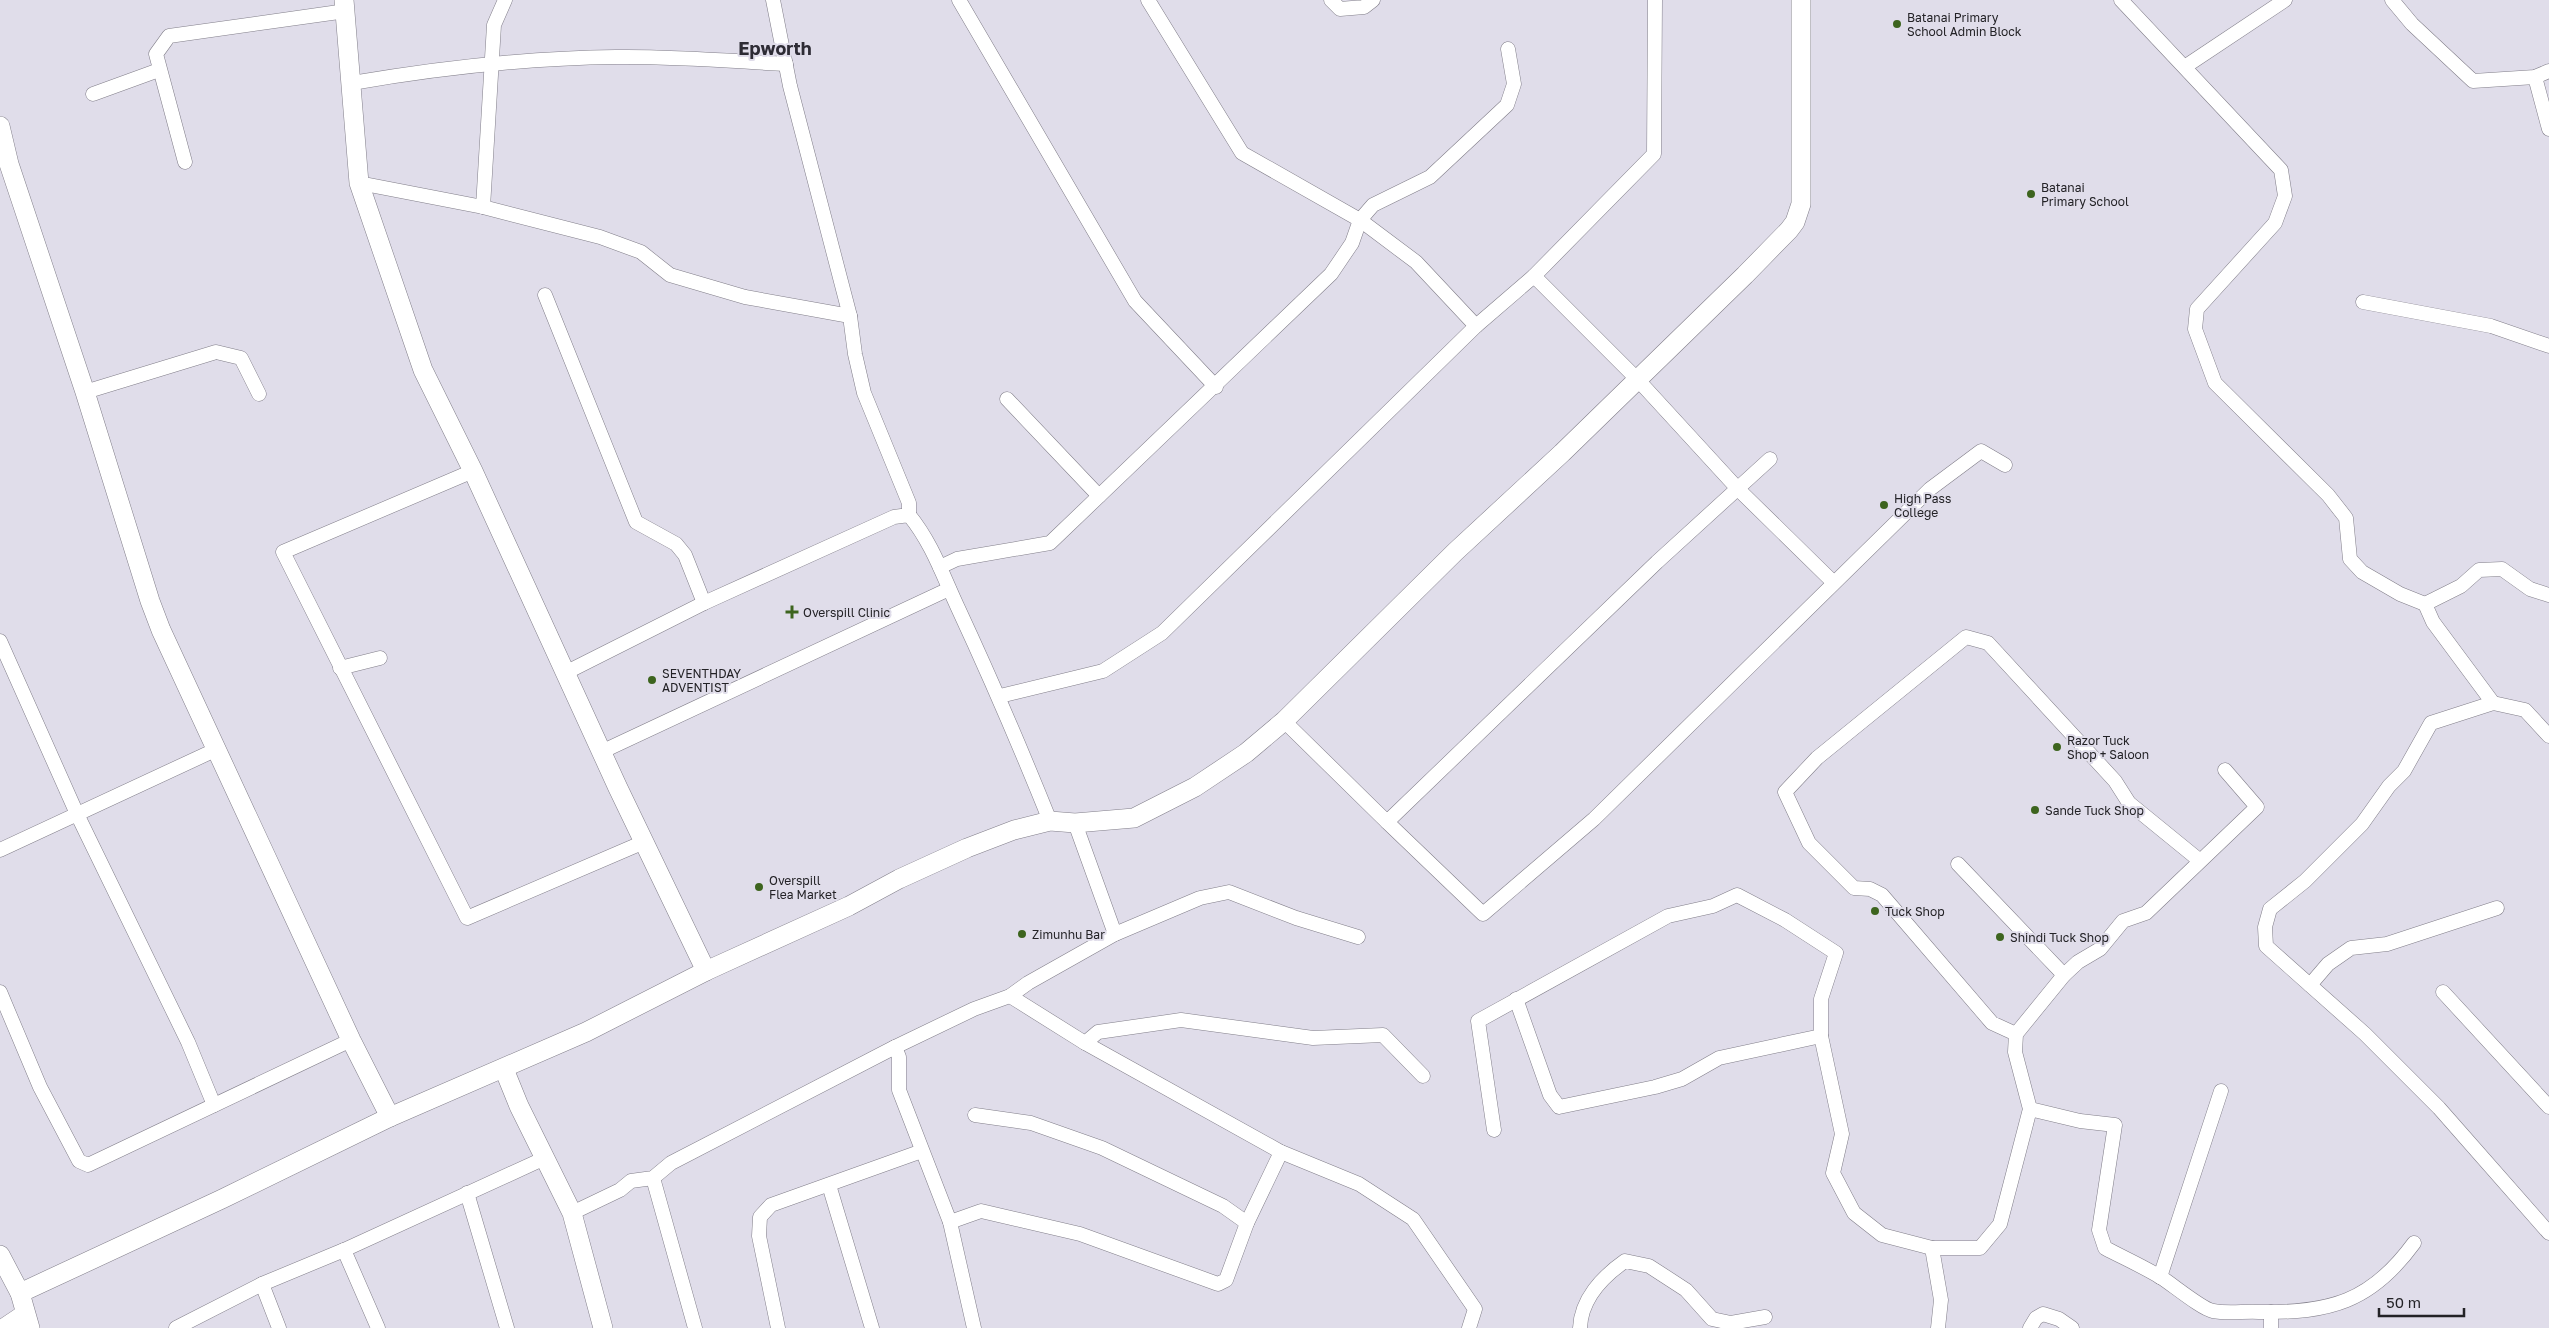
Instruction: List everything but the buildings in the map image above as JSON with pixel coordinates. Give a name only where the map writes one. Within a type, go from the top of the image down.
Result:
[{"type":"street","points":[[483,207],[494,25],[505,0]]},
{"type":"street","points":[[774,0],[786,64],[850,316],[855,354],[864,393],[909,503],[909,515],[921,530],[940,567],[1000,696],[1050,821]]},
{"type":"street","points":[[960,0],[1135,302],[1216,387]]},
{"type":"street","points":[[1148,0],[1242,153],[1360,220],[1416,262],[1476,326]]},
{"type":"street","points":[[1331,0],[1340,9],[1364,7],[1374,0]]},
{"type":"street","points":[[1000,696],[1103,671],[1162,632],[1476,326],[1534,276],[1654,154],[1655,0]]},
{"type":"street","points":[[20,1293],[222,1200],[390,1117],[586,1032],[706,971],[849,906],[899,879],[967,848],[1014,830],[1050,821],[1120,821],[1150,812],[1216,774],[1284,721],[1455,552],[1638,380],[1745,275],[1795,222],[1801,204],[1801,0]]},
{"type":"street","points":[[2121,0],[2186,66],[2281,170],[2286,196],[2275,223],[2197,308],[2195,329],[2215,383],[2328,495],[2346,518],[2350,559],[2362,572],[2400,594],[2425,604],[2433,622],[2493,703]]},
{"type":"street","points":[[2186,66],[2285,0]]},
{"type":"street","points":[[2392,0],[2412,24],[2473,81],[2535,77],[2549,71]]},
{"type":"street","points":[[185,162],[156,54],[169,36],[345,6],[359,183],[423,370],[473,470],[565,673],[706,971]]},
{"type":"street","points":[[940,567],[957,558],[1050,543],[1216,387],[1331,274],[1352,244],[1360,220],[1373,205],[1430,177],[1507,105],[1514,84],[1508,49]]},
{"type":"street","points":[[352,83],[407,73],[492,63],[617,57],[786,64]]},
{"type":"street","points":[[93,94],[159,70]]},
{"type":"street","points":[[2535,77],[2549,129]]},
{"type":"street","points":[[0,126],[5,165],[85,392],[150,601],[178,672],[351,1040],[390,1117]]},
{"type":"street","points":[[359,183],[483,207],[600,237],[641,252],[670,274],[745,297],[850,316]]},
{"type":"street","points":[[1534,276],[1638,380],[1738,489],[1833,582]]},
{"type":"street","points":[[545,295],[636,522],[676,544],[685,554],[704,603]]},
{"type":"street","points":[[2364,302],[2490,326],[2549,346]]},
{"type":"street","points":[[85,392],[216,352],[240,358],[259,394]]},
{"type":"street","points":[[1007,399],[1099,496]]},
{"type":"street","points":[[1284,721],[1483,914],[1594,819],[1930,488],[1981,451],[2004,465]]},
{"type":"street","points":[[1387,822],[1657,562],[1770,459]]},
{"type":"street","points":[[473,470],[283,552],[467,918],[644,842]]},
{"type":"street","points":[[565,673],[704,603],[894,517],[909,515]]},
{"type":"street","points":[[2425,604],[2461,586],[2479,570],[2502,569],[2530,588],[2549,595]]},
{"type":"street","points":[[602,752],[949,589]]},
{"type":"street","points":[[2016,1034],[1992,1023],[1882,895],[1870,890],[1854,888],[1809,843],[1785,792],[1817,758],[1966,637],[1988,643],[2115,780],[2129,803],[2199,860]]},
{"type":"street","points":[[0,641],[77,814],[188,1042],[214,1105]]},
{"type":"street","points":[[340,668],[380,658]]},
{"type":"street","points":[[2549,736],[2525,710],[2493,703],[2431,723],[2404,770],[2389,786],[2362,824],[2305,881],[2270,909],[2265,927],[2266,946],[2365,1034],[2439,1108],[2549,1233]]},
{"type":"street","points":[[0,850],[215,750]]},
{"type":"street","points":[[1494,1130],[1478,1021],[1668,916],[1713,906],[1737,895],[1785,920],[1836,953],[1821,999],[1821,1036],[1842,1134],[1833,1173],[1854,1213],[1882,1235],[1932,1248],[1980,1248],[2000,1224],[2030,1109],[2015,1052],[2016,1034],[2064,975],[2078,962],[2100,949],[2123,921],[2146,913],[2199,860],[2257,807],[2225,770]]},
{"type":"street","points":[[1075,822],[1115,934]]},
{"type":"street","points":[[1958,864],[2064,975]]},
{"type":"street","points":[[572,1213],[620,1190],[632,1181],[653,1178],[671,1163],[686,1154],[895,1047],[974,1009],[1010,996],[1028,983],[1115,934],[1200,898],[1230,892],[1296,918],[1358,937]]},
{"type":"street","points":[[2310,984],[2328,964],[2351,948],[2387,944],[2497,908]]},
{"type":"street","points":[[0,992],[40,1087],[79,1161],[88,1165],[351,1040]]},
{"type":"street","points":[[2442,992],[2549,1107]]},
{"type":"street","points":[[1010,996],[1085,1043],[1281,1152],[1359,1184],[1413,1219],[1475,1309],[1469,1328]]},
{"type":"street","points":[[1516,999],[1550,1095],[1559,1107],[1656,1087],[1682,1079],[1719,1058],[1821,1036]]},
{"type":"street","points":[[1085,1043],[1098,1032],[1181,1020],[1313,1038],[1383,1035],[1423,1076]]},
{"type":"street","points":[[895,1047],[899,1057],[899,1090],[950,1222],[974,1328]]},
{"type":"street","points":[[504,1069],[572,1213],[604,1328]]},
{"type":"street","points":[[2160,1277],[2221,1091]]},
{"type":"street","points":[[2030,1109],[2080,1121],[2114,1125],[2099,1230],[2105,1248],[2160,1277],[2212,1311],[2271,1312],[2330,1307],[2347,1301],[2378,1284],[2398,1265],[2414,1242]]},
{"type":"street","points":[[975,1115],[1031,1123],[1102,1148],[1223,1206],[1247,1223]]},
{"type":"street","points":[[778,1328],[759,1236],[760,1217],[771,1206],[922,1151]]},
{"type":"street","points":[[950,1222],[980,1211],[1080,1234],[1218,1284],[1226,1280],[1247,1223],[1281,1152]]},
{"type":"street","points":[[176,1328],[262,1284],[344,1250],[545,1158]]},
{"type":"street","points":[[653,1178],[695,1328]]},
{"type":"street","points":[[829,1185],[872,1328]]},
{"type":"street","points":[[467,1193],[507,1328]]},
{"type":"street","points":[[1932,1248],[1940,1300],[1938,1328]]},
{"type":"street","points":[[344,1250],[378,1328]]},
{"type":"street","points":[[0,1255],[20,1293],[28,1321],[4,1328]]},
{"type":"street","points":[[1580,1328],[1584,1305],[1610,1272],[1625,1261],[1649,1266],[1686,1290],[1712,1319],[1731,1323],[1765,1317]]},
{"type":"street","points":[[262,1284],[279,1328]]},
{"type":"street","points":[[2271,1312],[2271,1328]]},
{"type":"street","points":[[2030,1328],[2036,1318],[2043,1314],[2059,1318],[2072,1328]]},
{"type":"place","name":"Batanai Primary School Admin Block","points":[[1897,24]]},
{"type":"place","name":"Batanai Primary School","points":[[2031,194]]},
{"type":"place","name":"High Pass College","points":[[1884,505]]},
{"type":"place","name":"Overspill Clinic","points":[[792,612]]},
{"type":"place","name":"SEVENTHDAY ADVENTIST","points":[[652,680]]},
{"type":"place","name":"Razor Tuck Shop + Saloon","points":[[2057,747]]},
{"type":"place","name":"Sande Tuck Shop","points":[[2035,810]]},
{"type":"place","name":"Overspill Flea Market","points":[[759,887]]},
{"type":"place","name":"Tuck Shop","points":[[1875,911]]},
{"type":"place","name":"Zimunhu Bar","points":[[1022,934]]},
{"type":"place","name":"Shindi Tuck Shop","points":[[2000,937]]},
{"type":"district","name":"Epworth","points":[[775,48]]}]
